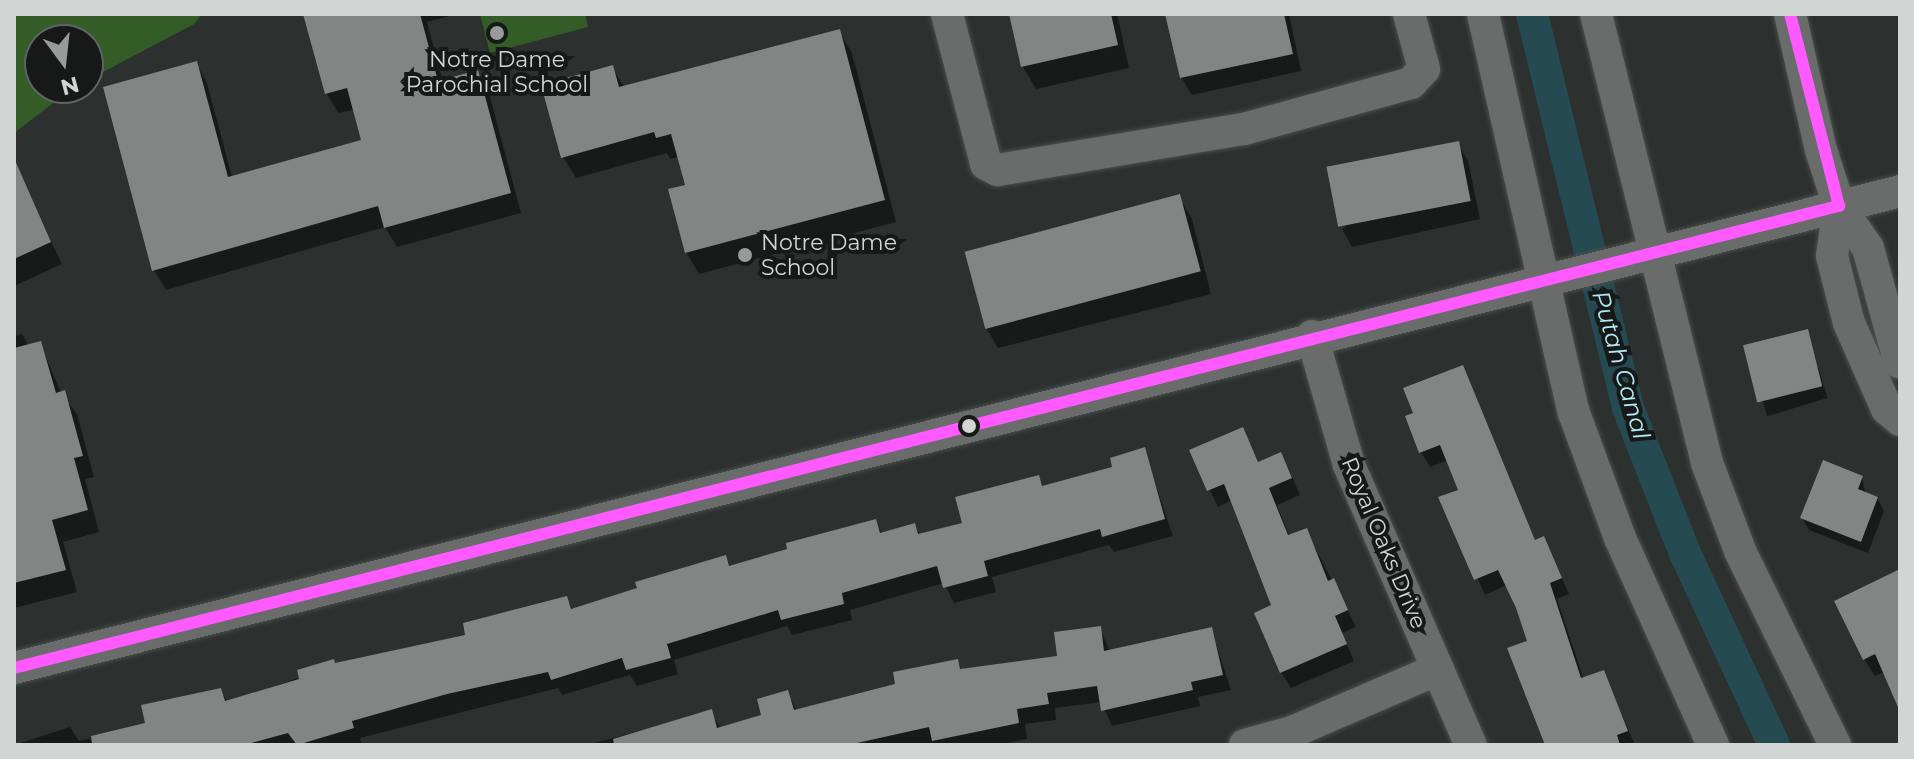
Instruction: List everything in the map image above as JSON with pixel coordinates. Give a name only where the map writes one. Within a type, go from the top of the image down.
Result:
[{"type":"street","points":[[947,14],[986,164],[998,170],[1244,129],[1411,83],[1424,69],[1409,14]]},
{"type":"street","points":[[1483,14],[1564,371],[1594,473],[1713,745]]},
{"type":"street","points":[[1596,14],[1650,253],[1707,463],[1740,551],[1835,745]]},
{"type":"street","points":[[1790,14],[1821,150],[1839,206],[1868,248],[1900,363]]},
{"type":"street","points":[[14,668],[1312,336],[1900,191]]},
{"type":"street","points":[[1839,206],[1832,256],[1849,323],[1887,409],[1900,420]]},
{"type":"street","name":"Royal Oaks Drive","points":[[1312,336],[1349,465],[1471,745]]},
{"type":"street","points":[[1245,745],[1292,732],[1438,669]]},
{"type":"green space","points":[[14,14],[202,14],[194,24],[104,72],[104,24],[24,24],[24,104],[52,104],[14,133]]},
{"type":"green space","points":[[480,14],[585,14],[588,27],[490,53]]},
{"type":"building","points":[[303,14],[420,14],[438,81],[478,70],[511,193],[384,228],[378,206],[152,271],[104,87],[197,61],[228,177],[361,140],[347,88],[325,94]]},
{"type":"building","points":[[1009,14],[1111,14],[1118,45],[1021,67]]},
{"type":"building","points":[[1165,14],[1284,14],[1293,54],[1180,78]]},
{"type":"building","points":[[840,29],[885,200],[685,253],[668,189],[685,185],[671,134],[656,138],[654,132],[561,158],[541,85],[613,65],[619,87]]},
{"type":"building","points":[[1459,141],[1471,201],[1338,227],[1326,167]]},
{"type":"building","points":[[14,158],[51,242],[14,259]]},
{"type":"building","points":[[1180,194],[1201,271],[985,329],[965,252]]},
{"type":"building","points":[[1808,329],[1822,386],[1757,402],[1743,345]]},
{"type":"building","points":[[41,341],[56,393],[65,390],[83,456],[74,458],[88,510],[52,520],[66,570],[14,583],[14,348]]},
{"type":"building","points":[[1463,365],[1535,540],[1544,536],[1562,578],[1550,583],[1581,678],[1604,670],[1628,731],[1617,735],[1620,745],[1545,745],[1507,648],[1527,641],[1516,608],[1498,570],[1474,580],[1438,497],[1458,490],[1440,445],[1419,453],[1405,416],[1413,413],[1403,388]]},
{"type":"building","points":[[1243,427],[1258,462],[1281,452],[1292,478],[1269,488],[1288,535],[1307,528],[1328,581],[1334,578],[1348,610],[1335,616],[1347,644],[1280,673],[1254,613],[1271,605],[1224,484],[1207,491],[1189,450]]},
{"type":"building","points":[[1145,447],[1165,519],[1102,537],[1100,529],[984,561],[988,576],[943,588],[937,566],[842,593],[844,604],[781,620],[778,610],[667,644],[671,658],[626,670],[622,658],[551,680],[548,672],[447,694],[352,721],[354,728],[297,745],[288,733],[244,745],[92,745],[91,736],[145,723],[141,705],[221,688],[225,701],[299,679],[297,670],[334,659],[335,663],[465,635],[463,623],[567,596],[571,609],[637,588],[635,582],[726,555],[729,566],[787,549],[786,543],[876,519],[880,533],[915,523],[918,534],[962,523],[955,497],[1039,475],[1042,486],[1112,467],[1110,458]]},
{"type":"building","points":[[1823,460],[1863,476],[1858,489],[1878,497],[1861,542],[1800,518]]},
{"type":"building","points":[[1900,569],[1900,712],[1875,654],[1863,660],[1834,601]]},
{"type":"building","points":[[1101,626],[1104,651],[1212,627],[1223,675],[1191,682],[1193,690],[1101,711],[1097,686],[1047,693],[1049,704],[1017,709],[1019,723],[932,741],[929,727],[848,745],[614,745],[613,739],[712,709],[717,728],[761,715],[757,699],[788,690],[794,710],[895,684],[893,672],[958,659],[960,669],[1057,656],[1054,632]]},
{"type":"waterway","name":"Putah Canal","points":[[1532,14],[1628,408],[1684,551],[1774,745]]},
{"type":"transit line","points":[[14,668],[1839,206],[1790,14]]},
{"type":"place","name":"Notre Dame Parochial School","points":[[497,33]]},
{"type":"place","name":"Notre Dame School","points":[[745,255]]}]
